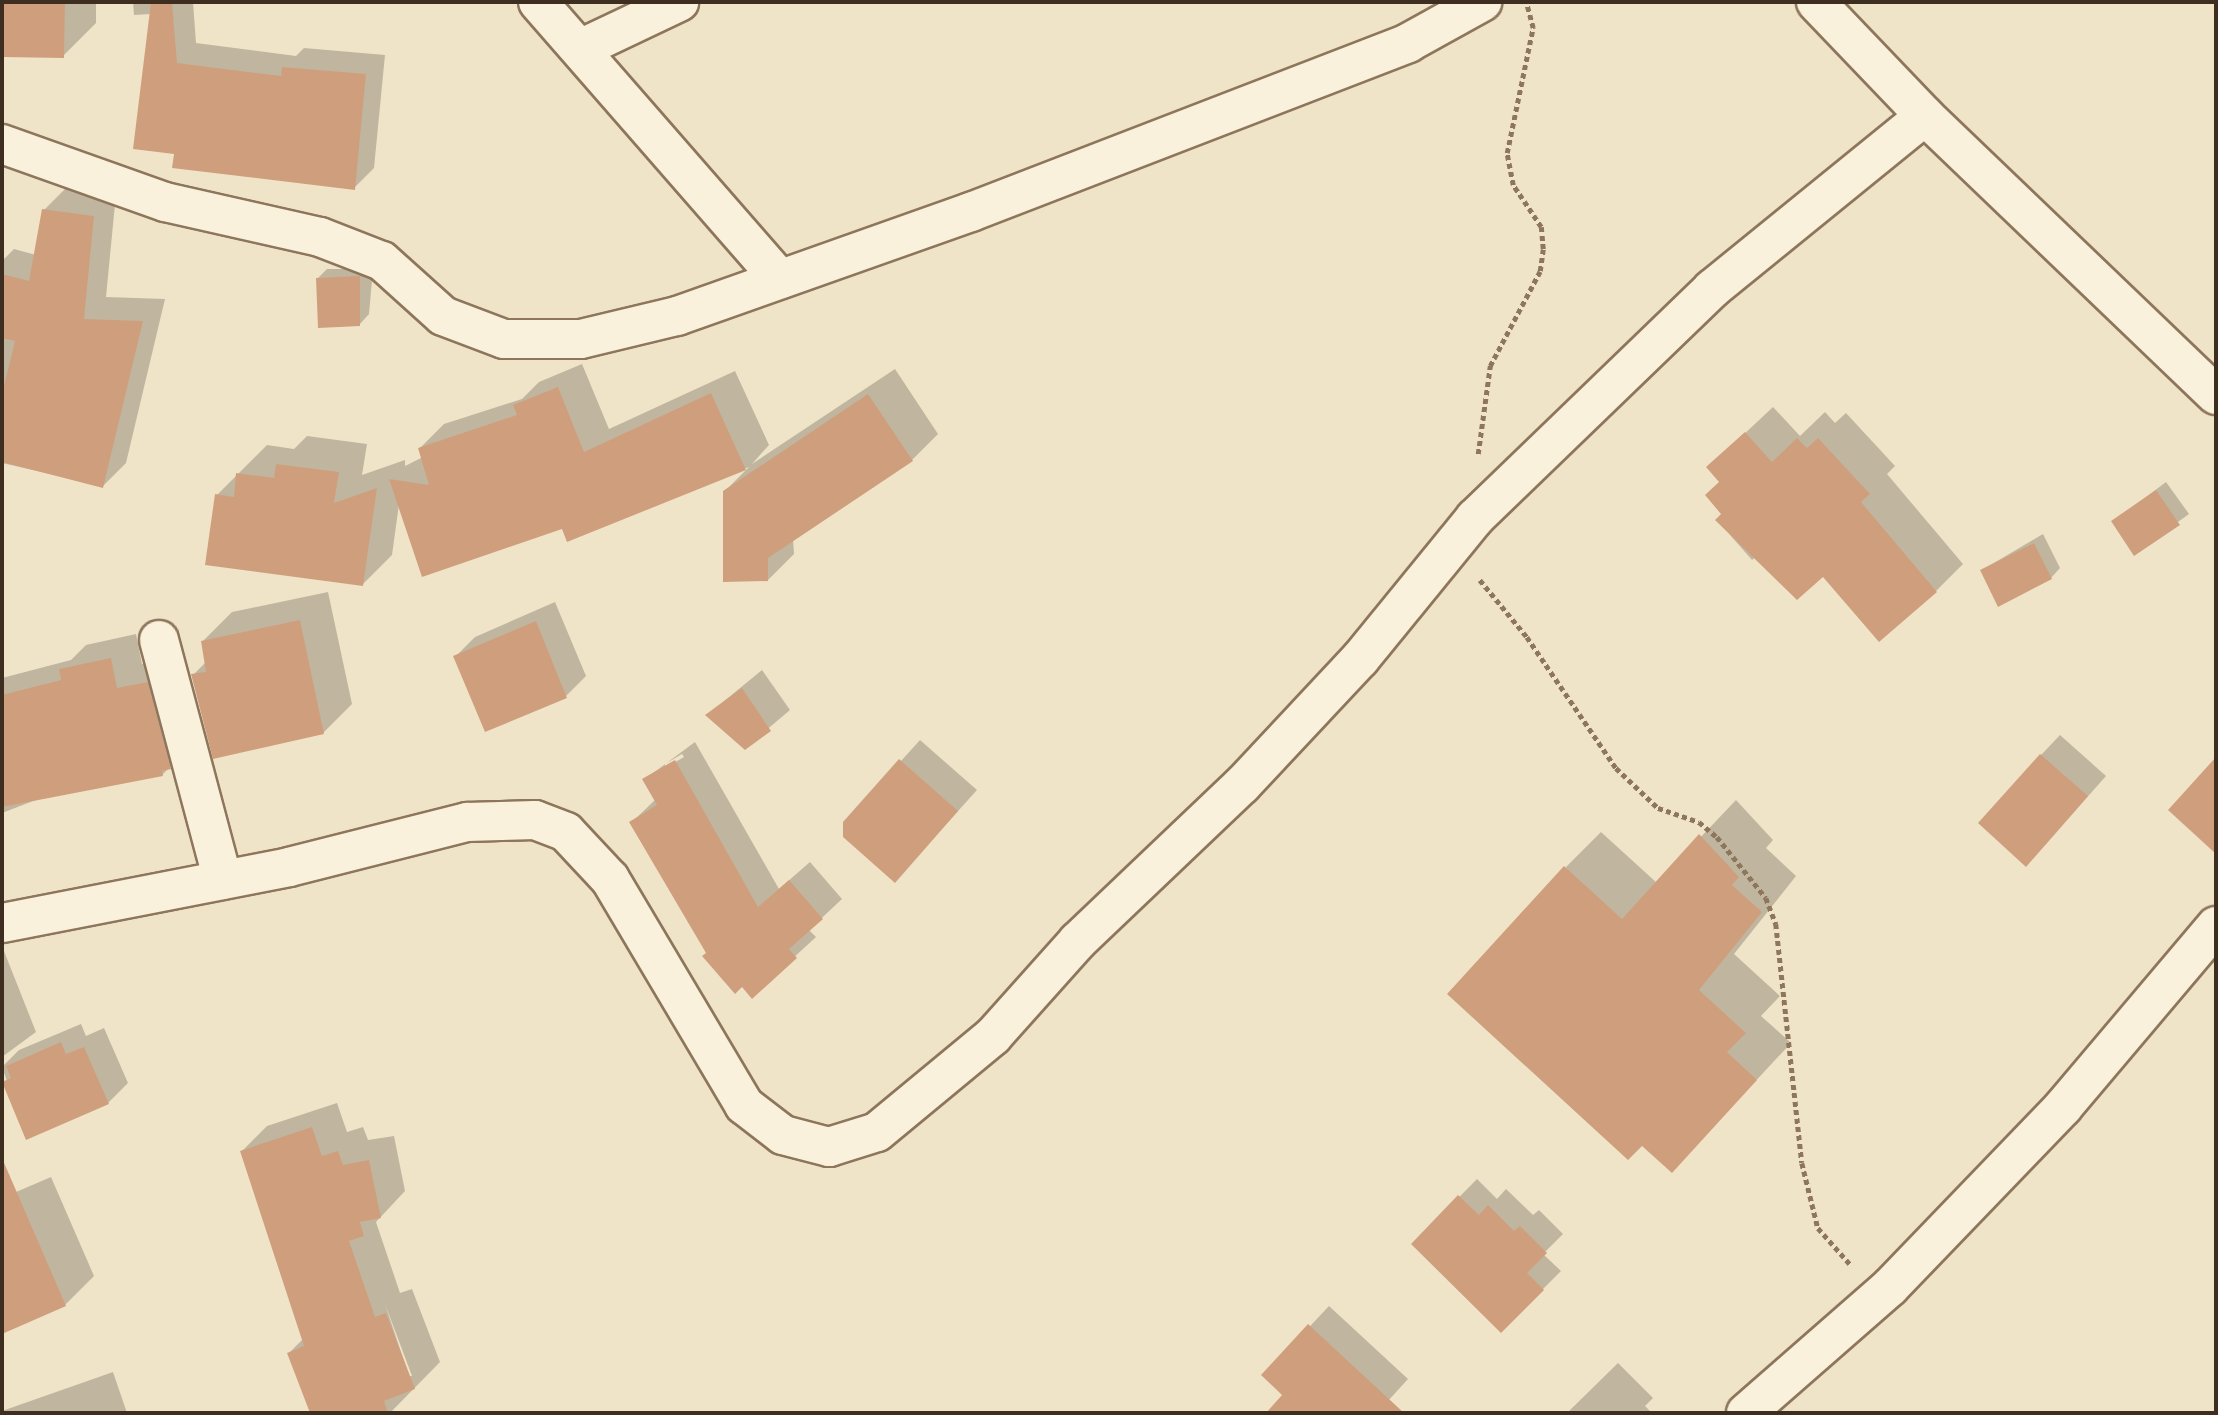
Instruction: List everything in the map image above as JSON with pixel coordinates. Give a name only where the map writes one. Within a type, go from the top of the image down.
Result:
[{"type":"street","points":[[538,2],[780,279]]},
{"type":"street","points":[[580,49],[679,2]]},
{"type":"street","points":[[2,144],[165,202],[320,237],[382,261],[443,316],[504,339],[581,339],[677,316],[780,279],[1408,43],[1482,2]]},
{"type":"street","points":[[1816,2],[1925,116],[2216,395]]},
{"type":"street","points":[[2,923],[223,880],[467,822],[535,820],[566,832],[610,879],[744,1105],[782,1135],[829,1147],[877,1132],[993,1036],[1078,941],[1242,785],[1451,549],[1475,518],[1712,289],[1925,116]]},
{"type":"street","points":[[159,640],[223,880]]},
{"type":"street","points":[[1746,1413],[1890,1287],[2063,1107],[2216,926]]},
{"type":"path","points":[[1475,518],[1479,419],[1490,366],[1540,271],[1543,249],[1541,227],[1513,185],[1507,153],[1533,28],[1526,2]]},
{"type":"path","points":[[1451,549],[1527,637],[1616,768],[1658,808],[1699,822],[1717,836],[1766,898],[1776,925],[1802,1164],[1818,1228],[1843,1260],[1890,1287]]},
{"type":"building","points":[[2,2],[65,2],[64,58],[2,57]]},
{"type":"building","points":[[151,2],[172,2],[177,63],[281,76],[282,67],[366,74],[355,190],[172,168],[174,154],[133,149]]},
{"type":"building","points":[[42,209],[94,216],[84,319],[143,321],[103,488],[2,462],[2,394],[15,341],[2,338],[2,274],[29,281]]},
{"type":"building","points":[[360,276],[360,326],[318,328],[316,278]]},
{"type":"building","points":[[558,387],[584,452],[711,393],[746,470],[567,542],[562,529],[422,577],[389,479],[429,485],[418,448],[517,415],[513,405]]},
{"type":"building","points":[[868,394],[913,461],[768,558],[768,581],[723,582],[723,491]]},
{"type":"building","points":[[1745,432],[1772,462],[1797,438],[1807,448],[1818,438],[1870,494],[1861,502],[1937,592],[1879,642],[1823,577],[1797,600],[1715,520],[1721,514],[1705,495],[1719,482],[1706,467]]},
{"type":"building","points":[[276,464],[339,472],[334,503],[377,488],[363,586],[205,565],[215,494],[234,497],[236,473],[274,478]]},
{"type":"building","points":[[2156,490],[2180,525],[2134,556],[2111,521]]},
{"type":"building","points":[[2034,543],[2052,579],[1998,607],[1980,570]]},
{"type":"building","points":[[300,620],[324,734],[213,759],[191,674],[206,672],[201,641]]},
{"type":"building","points":[[536,621],[567,698],[485,732],[453,656]]},
{"type":"building","points":[[111,658],[117,688],[148,682],[171,769],[162,771],[163,776],[2,807],[2,695],[61,680],[59,669]]},
{"type":"building","points":[[742,688],[771,731],[745,750],[705,715]]},
{"type":"building","points":[[2040,754],[2088,796],[2026,867],[1978,823]]},
{"type":"building","points":[[2216,757],[2216,854],[2168,810]]},
{"type":"building","points":[[899,759],[958,811],[895,883],[843,837],[843,822]]},
{"type":"building","points":[[675,760],[758,907],[789,880],[823,919],[789,949],[797,958],[752,999],[742,987],[735,994],[702,956],[706,953],[629,822],[657,805],[642,779]]},
{"type":"building","points":[[1699,834],[1739,877],[1732,885],[1762,912],[1699,990],[1746,1033],[1727,1052],[1757,1080],[1672,1173],[1642,1146],[1628,1160],[1447,994],[1564,866],[1622,919]]},
{"type":"building","points":[[61,1042],[66,1054],[84,1047],[109,1104],[26,1140],[2,1082],[11,1078],[6,1066]]},
{"type":"building","points":[[312,1127],[322,1156],[338,1151],[343,1165],[369,1160],[381,1218],[360,1222],[364,1236],[349,1241],[375,1317],[386,1313],[415,1389],[384,1401],[388,1413],[310,1413],[287,1353],[304,1346],[240,1151]]},
{"type":"building","points":[[2,1158],[66,1306],[2,1334]]},
{"type":"building","points":[[1458,1195],[1479,1215],[1488,1205],[1514,1231],[1520,1226],[1547,1253],[1527,1273],[1544,1290],[1501,1333],[1411,1244]]},
{"type":"building","points":[[1308,1324],[1404,1413],[1266,1413],[1282,1395],[1261,1375]]}]
